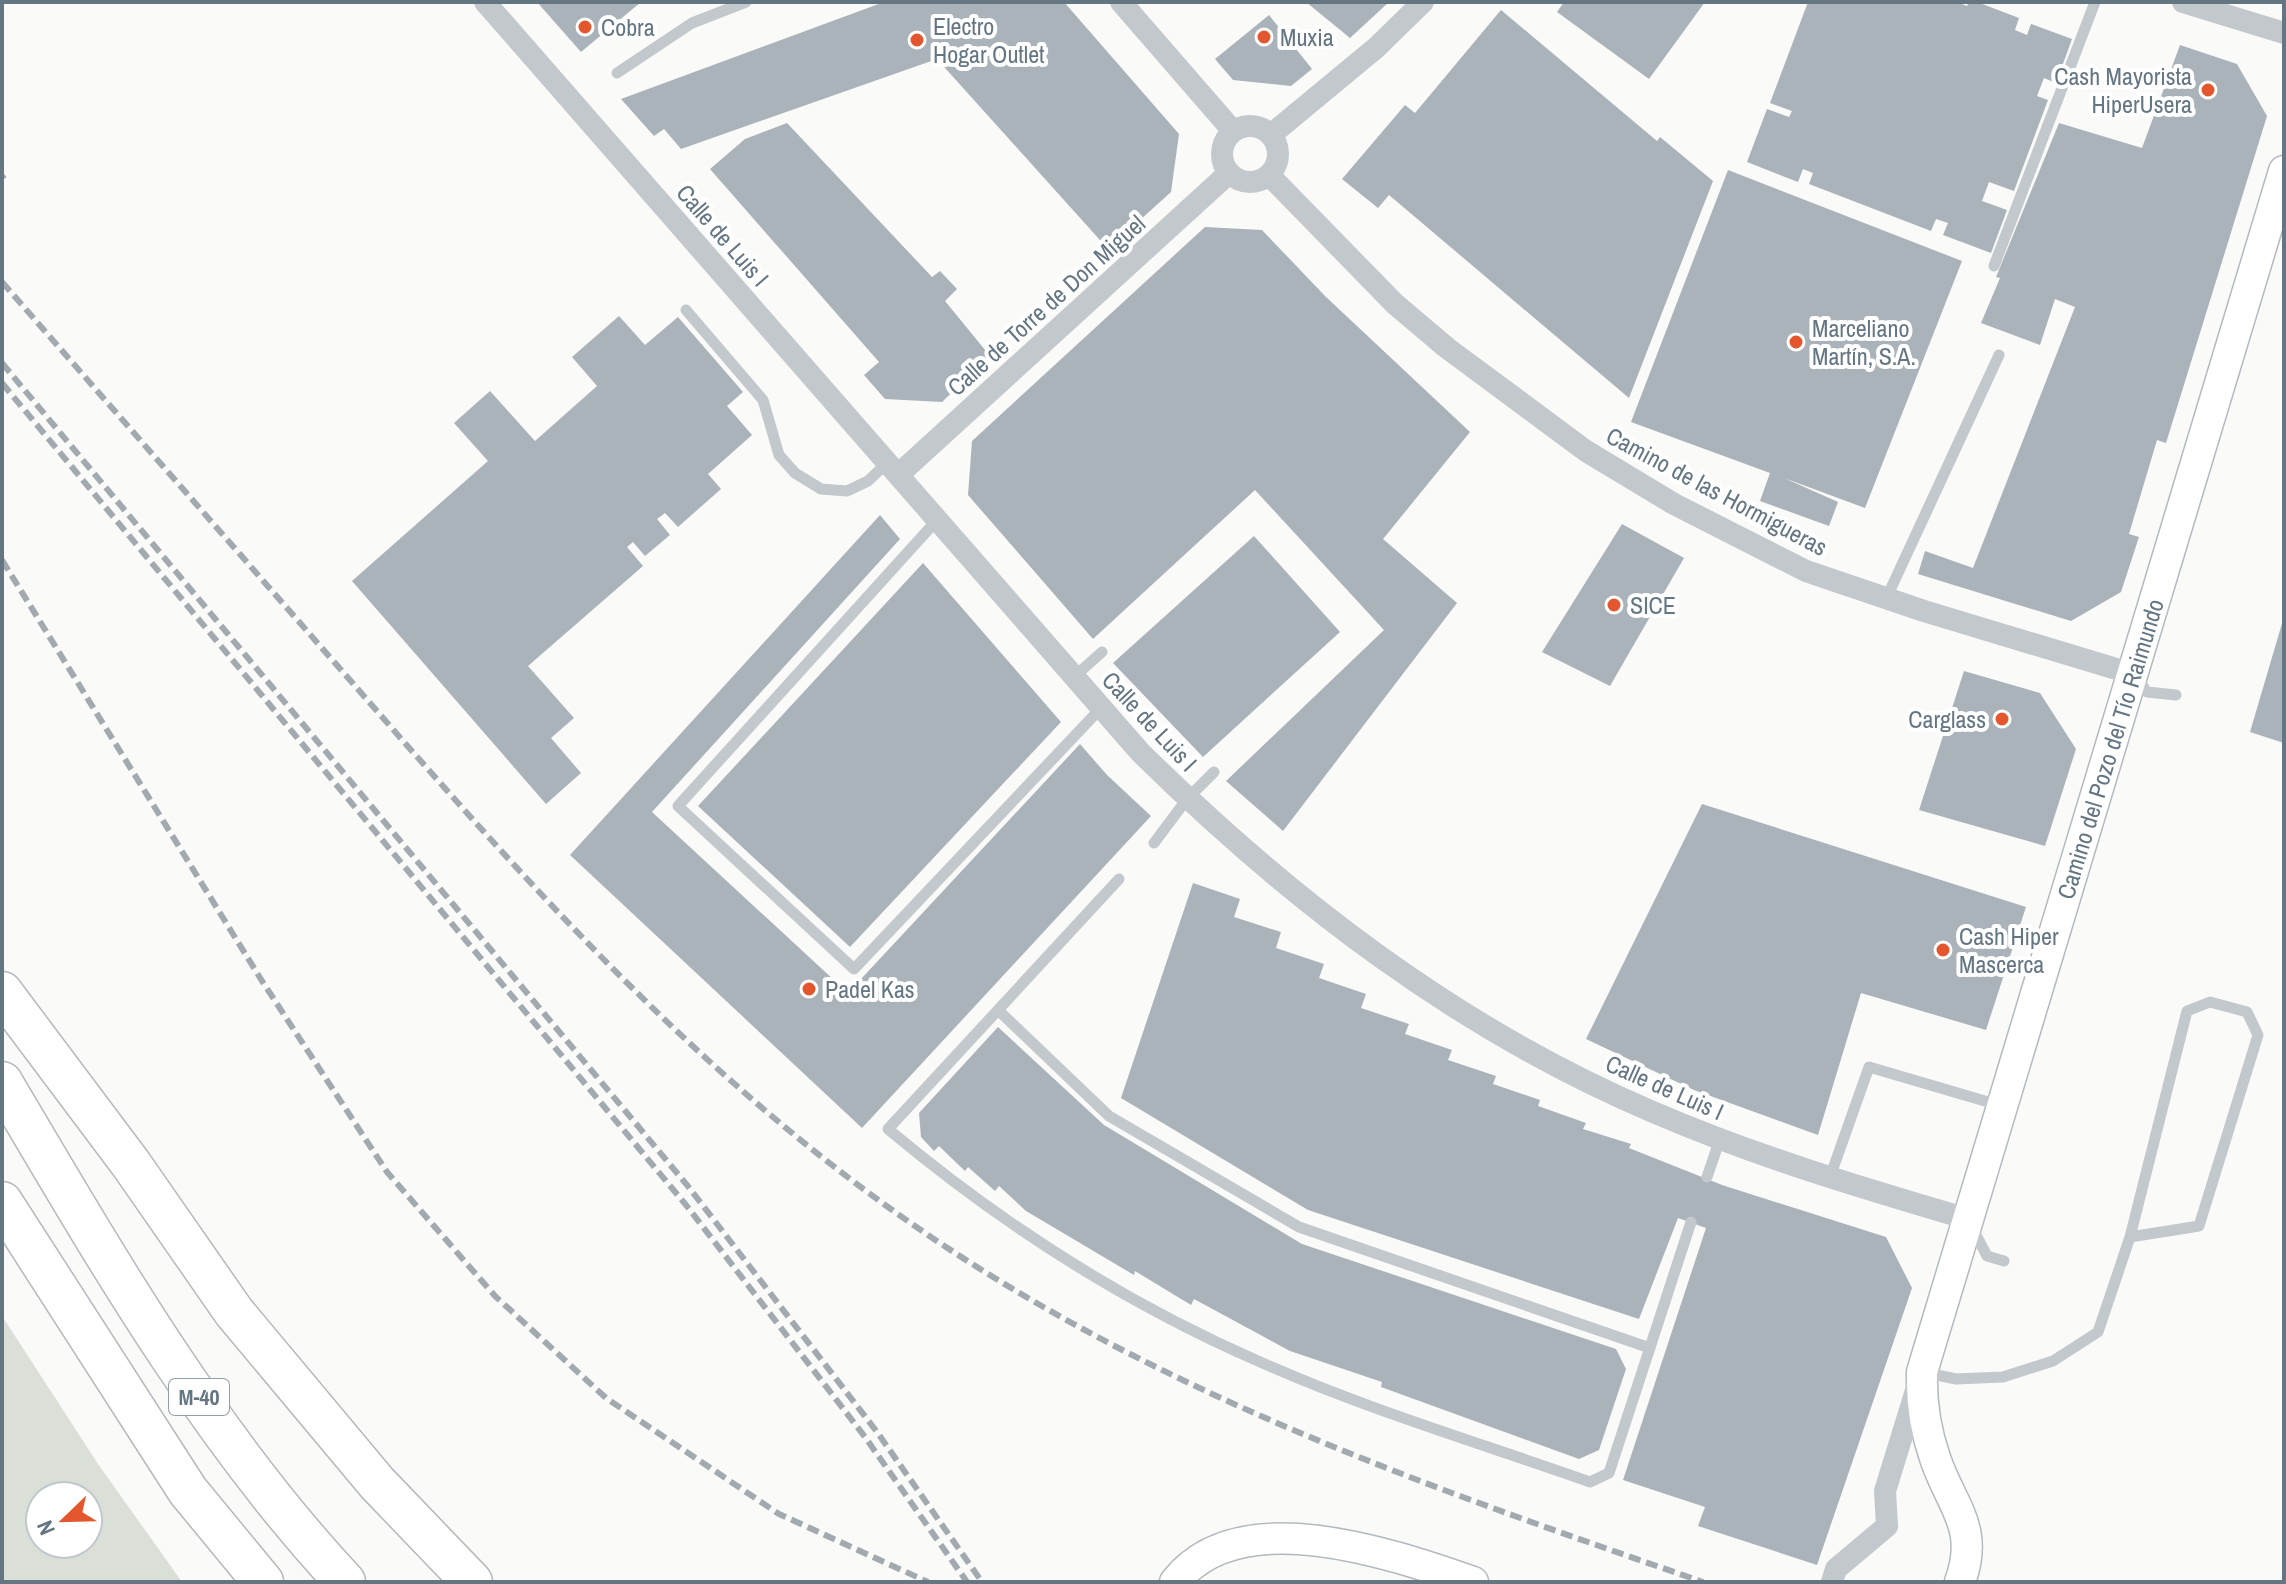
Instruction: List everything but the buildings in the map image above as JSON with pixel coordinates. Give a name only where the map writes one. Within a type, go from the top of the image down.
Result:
[{"type":"highway","points":[[2,992],[131,1164],[234,1312],[377,1483],[472,1582]]},
{"type":"highway","name":"M-40","points":[[2,1082],[172,1359],[288,1520],[345,1582]]},
{"type":"highway","name":"M-40","points":[[2,1202],[188,1491],[263,1582]]},
{"type":"street","name":"Calle de Luis I","points":[[485,2],[1101,708],[1187,799],[1258,864],[1324,916],[1456,1008],[1574,1075],[1720,1139],[1968,1219]]},
{"type":"street","points":[[1121,2],[1233,131]]},
{"type":"street","points":[[1272,134],[1377,47],[1423,2]]},
{"type":"street","points":[[2183,2],[2284,33]]},
{"type":"street","points":[[1246,126],[1260,127],[1272,134],[1278,148],[1278,163],[1270,176],[1256,183],[1241,182],[1229,173],[1222,159],[1224,144],[1233,131],[1246,126]]},
{"type":"street","name":"Camino del Pozo del Tío Raimundo","points":[[1832,1582],[1836,1569],[1887,1526],[1885,1491],[2284,171]]},
{"type":"street","name":"Calle de Torre de Don Miguel","points":[[893,469],[1229,173]]},
{"type":"street","name":"Camino de las Hormigueras","points":[[1270,176],[1395,304],[1501,391],[1586,451],[1674,504],[1806,571],[1886,599],[2133,674]]},
{"type":"street","name":"Camino del Pozo del Tío Raimundo","points":[[1922,1372],[1925,1429],[1936,1462],[1964,1517],[1967,1532],[1968,1549],[1960,1582]]},
{"type":"street","points":[[1175,1582],[1196,1560],[1219,1548],[1242,1541],[1279,1540],[1342,1545],[1407,1559],[1473,1582]]},
{"type":"lane","points":[[617,73],[692,23],[746,2]]},
{"type":"lane","points":[[1994,266],[2095,2]]},
{"type":"lane","points":[[686,310],[763,400],[779,455],[795,473],[821,489],[847,491],[893,469]]},
{"type":"lane","points":[[1886,599],[1999,355]]},
{"type":"lane","points":[[937,520],[678,806],[854,969],[1101,708]]},
{"type":"lane","points":[[1074,677],[1102,652]]},
{"type":"lane","points":[[2133,674],[2147,692],[2176,695]]},
{"type":"lane","points":[[1154,843],[1187,799],[1214,772]]},
{"type":"lane","points":[[1119,879],[888,1129],[965,1193],[1178,1323],[1259,1362],[1590,1482],[1609,1473],[1691,1222]]},
{"type":"lane","points":[[1922,1372],[1956,1379],[2003,1377],[2053,1361],[2098,1332],[2130,1237],[2187,1011],[2210,1002],[2247,1012],[2258,1035],[2199,1226],[2130,1237]]},
{"type":"lane","points":[[998,1010],[1109,1116],[1299,1227],[1650,1348]]},
{"type":"lane","points":[[1830,1177],[1869,1067],[2002,1106]]},
{"type":"lane","points":[[1707,1177],[1720,1139]]},
{"type":"lane","points":[[1968,1219],[1987,1256],[2004,1261]]},
{"type":"shaded area","points":[[2,1316],[98,1464],[182,1582],[2,1582]]},
{"type":"railway","points":[[2,282],[429,771],[577,932],[733,1083],[816,1153],[904,1219],[998,1280],[1081,1328],[1167,1372],[1254,1413],[1431,1485],[1703,1582]]},
{"type":"railway","points":[[2,363],[687,1185],[877,1432],[982,1582]]},
{"type":"railway","points":[[2,383],[686,1205],[865,1437],[967,1582]]},
{"type":"railway","points":[[2,560],[262,981],[387,1172],[495,1296],[606,1398],[779,1514],[928,1582]]},
{"type":"place","name":"Cobra","points":[[585,27]]},
{"type":"place","name":"Muxia","points":[[1264,37]]},
{"type":"place","name":"Electro Hogar Outlet","points":[[917,40]]},
{"type":"place","name":"Cash Mayorista HiperUsera","points":[[2208,90]]},
{"type":"place","name":"Marceliano Martín, S.A.","points":[[1796,342]]},
{"type":"place","name":"SICE","points":[[1614,605]]},
{"type":"place","name":"Carglass","points":[[2002,719]]},
{"type":"place","name":"Cash Hiper Mascerca","points":[[1943,950]]},
{"type":"place","name":"Padel Kas","points":[[809,989]]}]
